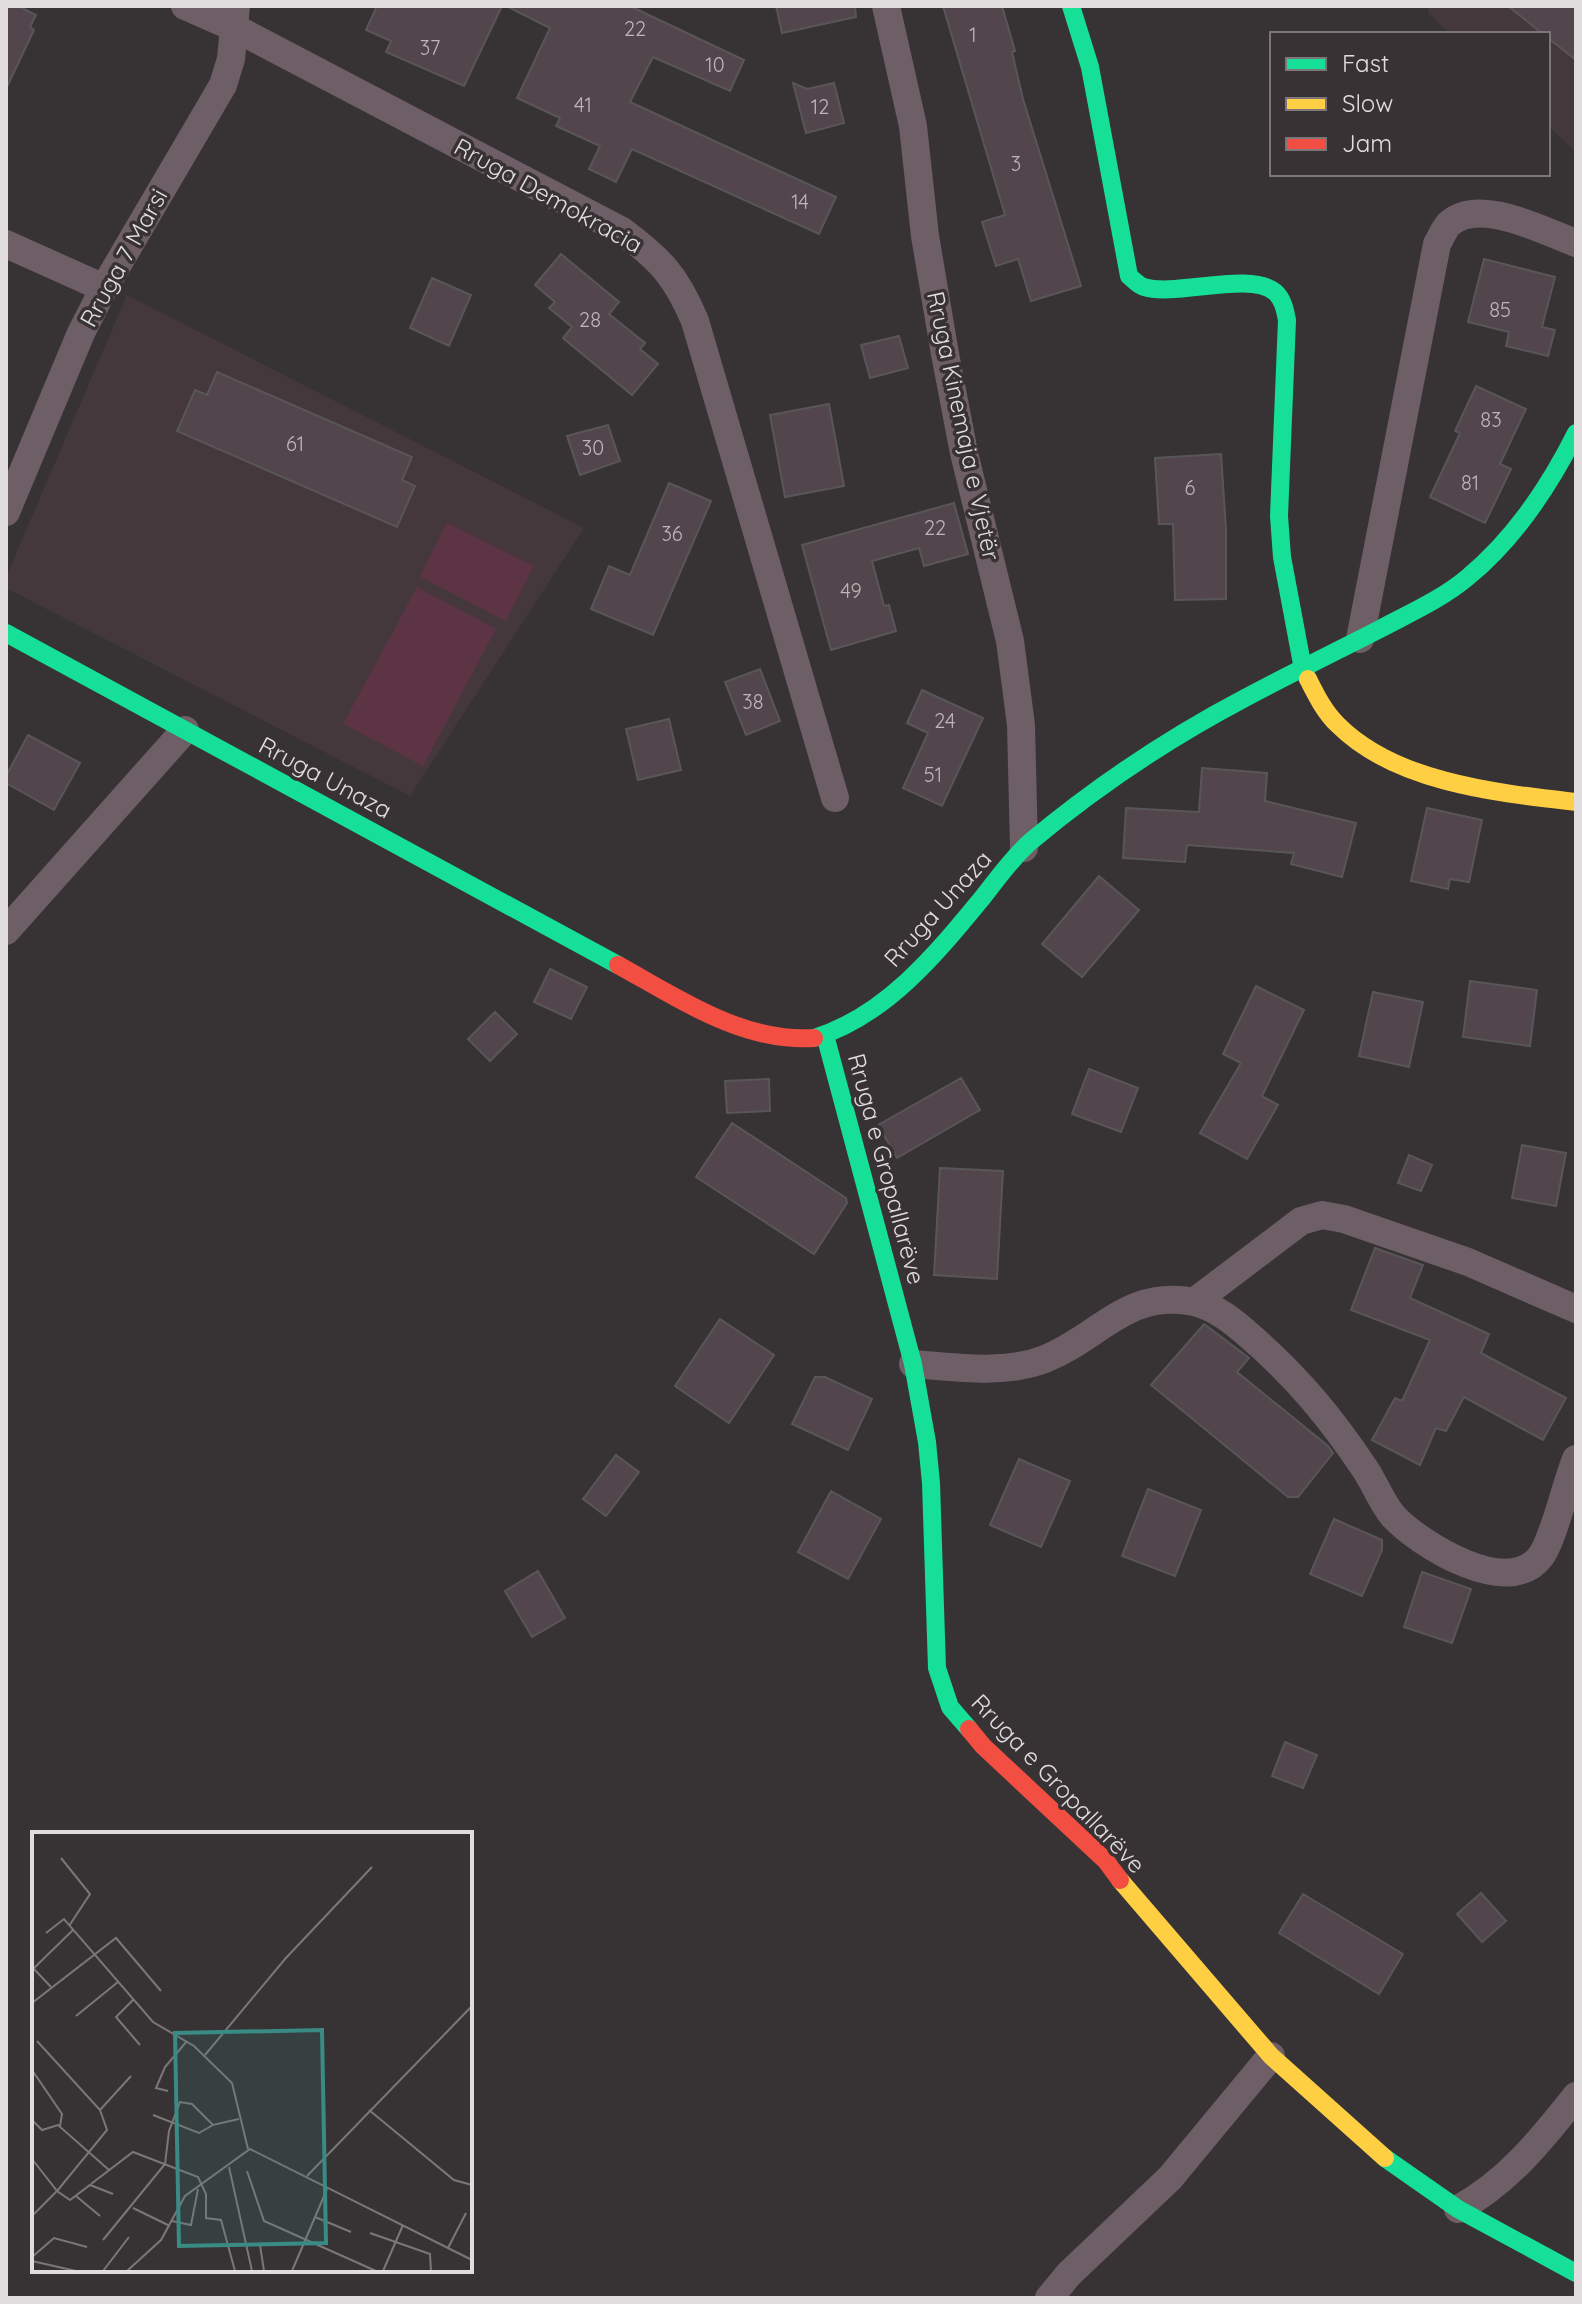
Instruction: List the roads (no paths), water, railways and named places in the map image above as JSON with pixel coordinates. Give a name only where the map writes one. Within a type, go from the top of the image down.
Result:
[{"type":"street","name":"Rruga Demokracia","points":[[185,6],[235,17],[622,231],[656,256],[681,288],[695,321],[835,798]]},
{"type":"street","name":"Rruga Kinemaja e Vjetër","points":[[886,6],[913,126],[925,236],[950,383],[1010,641],[1021,725],[1024,848]]},
{"type":"street","points":[[1071,6],[1090,67],[1129,276],[1141,286],[1155,289],[1269,288],[1283,300],[1287,320],[1279,516],[1282,557],[1303,669],[1317,698],[1336,724],[1362,746],[1405,767],[1488,792],[1576,802]]},
{"type":"street","name":"Rruga 7 Marsi","points":[[6,512],[81,333],[104,288],[223,85],[231,59],[235,17]]},
{"type":"street","points":[[1360,639],[1437,244],[1448,224],[1469,212],[1493,213],[1576,243]]},
{"type":"street","points":[[6,244],[104,288]]},
{"type":"street","name":"Rruga Unaza","points":[[6,633],[697,1008],[766,1034],[795,1038],[825,1035],[856,1021],[893,994],[949,939],[1024,848],[1079,803],[1177,736],[1425,605],[1467,578],[1504,542],[1539,499],[1576,433]]},
{"type":"street","points":[[6,931],[185,730]]},
{"type":"street","name":"Rruga e Gropallarëve","points":[[825,1035],[913,1364],[931,1483],[937,1668],[950,1707],[983,1746],[1106,1861],[1271,2056],[1379,2154],[1458,2209],[1576,2273]]},
{"type":"street","points":[[1194,1302],[1301,1221],[1322,1215],[1344,1219],[1468,1262],[1576,1309]]},
{"type":"street","points":[[913,1364],[1010,1367],[1045,1359],[1131,1307],[1162,1300],[1194,1302],[1217,1310],[1287,1367],[1345,1439],[1391,1513],[1412,1534],[1472,1565],[1498,1573],[1524,1571],[1541,1557],[1576,1459]]},
{"type":"street","points":[[1049,2298],[1069,2274],[1170,2178],[1271,2056]]},
{"type":"street","points":[[1458,2209],[1484,2195],[1508,2174],[1576,2096]]}]
